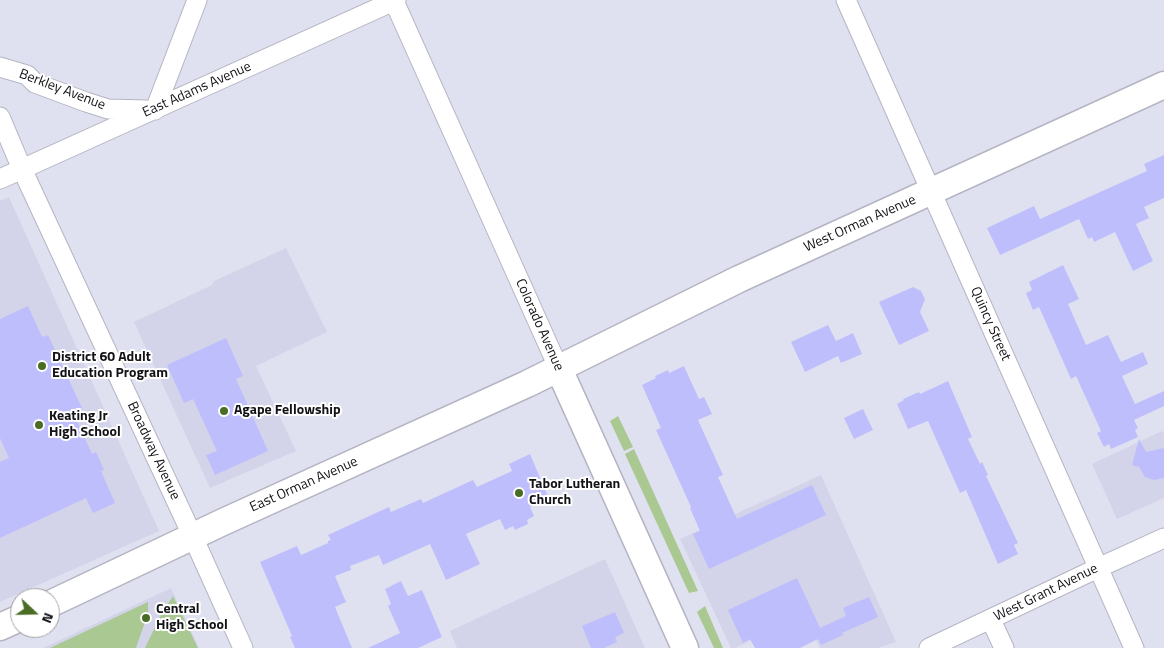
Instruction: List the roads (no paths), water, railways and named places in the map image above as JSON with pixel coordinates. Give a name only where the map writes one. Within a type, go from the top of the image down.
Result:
[{"type":"street","points":[[155,110],[197,0]]},
{"type":"street","name":"East Adams Avenue","points":[[0,179],[395,0]]},
{"type":"street","name":"Colorado Avenue","points":[[395,0],[684,648]]},
{"type":"street","name":"Quincy Street","points":[[846,0],[1134,648]]},
{"type":"street","name":"Berkley Avenue","points":[[0,67],[27,75],[35,83],[108,109],[155,110]]},
{"type":"street","name":"West Orman Avenue","points":[[559,369],[739,279],[1164,86]]},
{"type":"street","name":"Broadway Avenue","points":[[0,118],[243,648]]},
{"type":"street","name":"East Orman Avenue","points":[[60,599],[559,369]]},
{"type":"street","name":"West Grant Avenue","points":[[929,648],[1164,538]]},
{"type":"street","points":[[991,620],[1004,648]]},
{"type":"place","name":"District 60 Adult Education Program","points":[[42,366]]},
{"type":"place","name":"Agape Fellowship","points":[[224,411]]},
{"type":"place","name":"Keating Jr High School","points":[[39,425]]},
{"type":"place","name":"Tabor Lutheran Church","points":[[519,493]]},
{"type":"place","name":"Central High School","points":[[146,618]]}]
